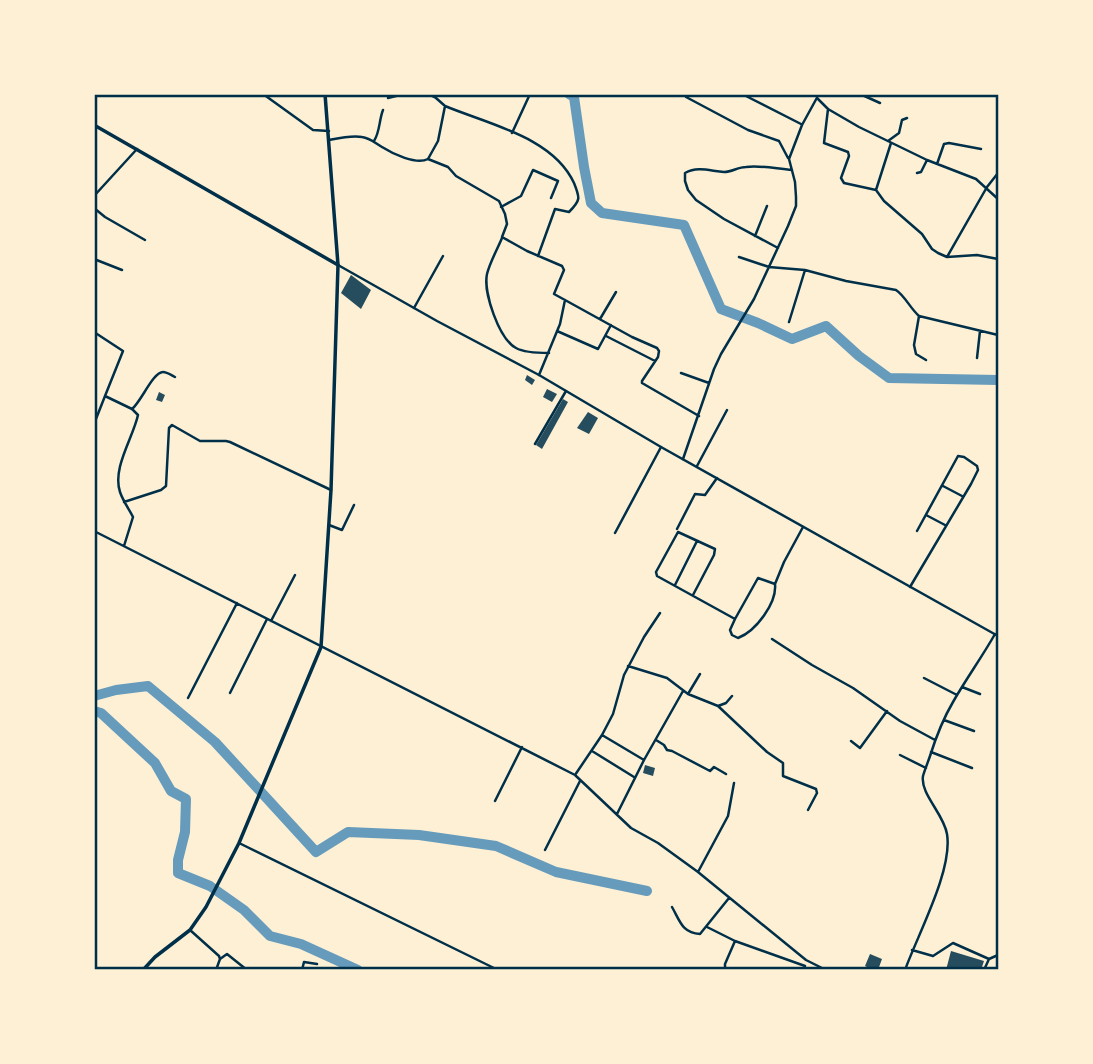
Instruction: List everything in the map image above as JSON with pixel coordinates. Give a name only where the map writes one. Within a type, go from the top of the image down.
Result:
[{"type":"main road","points":[[143,970],[155,957],[190,930],[206,907],[239,843],[321,647],[331,490],[338,265],[325,94]]},
{"type":"main road","points":[[94,125],[338,265]]},
{"type":"street","points":[[263,94],[313,130],[329,131]]},
{"type":"street","points":[[388,98],[404,94]]},
{"type":"street","points":[[428,94],[445,106],[546,149],[570,175],[579,195],[576,204],[569,212],[555,209],[538,256]]},
{"type":"street","points":[[512,133],[530,94]]},
{"type":"street","points":[[742,94],[802,125]]},
{"type":"street","points":[[860,94],[880,103]]},
{"type":"street","points":[[789,159],[802,125],[818,96],[828,108],[859,127],[927,160],[969,175],[999,199]]},
{"type":"street","points":[[683,459],[721,354],[754,299],[796,206],[792,170],[779,141],[748,130],[686,97]]},
{"type":"street","points":[[428,159],[438,141],[445,106]]},
{"type":"street","points":[[828,108],[824,143],[848,152],[841,178],[848,185],[876,190],[892,209],[922,234],[932,249],[947,257],[977,255],[999,259]]},
{"type":"street","points":[[374,141],[383,110]]},
{"type":"street","points":[[876,190],[889,142],[899,132],[902,120],[906,118]]},
{"type":"street","points":[[329,140],[360,136],[409,159],[428,159],[448,167],[458,177],[495,197],[505,214],[507,225],[487,271],[486,289],[490,306],[505,336],[515,348],[548,353]]},
{"type":"street","points":[[937,164],[944,144],[981,149]]},
{"type":"street","points":[[94,196],[137,149]]},
{"type":"street","points":[[917,173],[921,172],[927,160]]},
{"type":"street","points":[[778,248],[724,219],[696,200],[688,190],[685,173],[702,169],[724,172],[746,167],[792,170]]},
{"type":"street","points":[[501,207],[522,196],[533,170],[558,181],[551,198]]},
{"type":"street","points":[[947,257],[987,187],[999,173]]},
{"type":"street","points":[[755,236],[767,206]]},
{"type":"street","points":[[94,208],[145,240]]},
{"type":"street","points":[[502,237],[562,266],[564,270],[554,293],[657,348],[659,351],[655,361],[642,383],[699,416]]},
{"type":"street","points":[[414,308],[443,256]]},
{"type":"street","points":[[739,257],[769,267],[805,270],[895,290],[901,293],[919,316],[999,335]]},
{"type":"street","points":[[94,259],[122,270]]},
{"type":"street","points":[[338,265],[539,375],[997,635],[957,695],[935,740],[926,768],[923,782],[944,822],[948,836],[947,858],[905,970]]},
{"type":"street","points":[[789,322],[805,270]]},
{"type":"street","points":[[600,319],[616,292]]},
{"type":"street","points":[[539,375],[560,324],[565,300]]},
{"type":"street","points":[[919,316],[914,345],[916,354],[926,360]]},
{"type":"street","points":[[556,331],[597,349],[611,325]]},
{"type":"street","points":[[977,358],[980,331]]},
{"type":"street","points":[[94,332],[123,351],[94,424]]},
{"type":"street","points":[[606,336],[655,361]]},
{"type":"street","points":[[132,409],[160,372],[175,377]]},
{"type":"street","points":[[681,373],[709,383]]},
{"type":"street","points":[[535,444],[566,391]]},
{"type":"street","points":[[105,396],[132,409],[138,417],[124,452],[118,488],[133,520],[124,546]]},
{"type":"street","points":[[697,466],[727,410]]},
{"type":"street","points":[[124,502],[166,486],[169,428],[172,425],[201,441],[230,442],[331,490]]},
{"type":"street","points":[[615,533],[662,447]]},
{"type":"street","points":[[910,587],[978,470],[977,466],[958,456],[917,531]]},
{"type":"street","points":[[677,529],[695,494],[705,495],[718,478]]},
{"type":"street","points":[[942,486],[962,496]]},
{"type":"street","points":[[329,525],[342,530],[354,505]]},
{"type":"street","points":[[926,514],[945,525]]},
{"type":"street","points":[[775,584],[758,578],[735,619],[730,630],[732,635],[738,638],[753,629],[764,616],[784,562],[803,527]]},
{"type":"street","points":[[94,531],[575,775],[634,830],[658,843],[698,872],[806,960],[826,970]]},
{"type":"street","points":[[693,595],[715,553],[713,548],[678,532],[656,572],[658,577],[735,619]]},
{"type":"street","points":[[675,586],[698,541]]},
{"type":"street","points":[[271,621],[295,575]]},
{"type":"street","points":[[188,698],[237,603]]},
{"type":"street","points":[[575,775],[602,735],[616,707],[620,685],[628,666],[660,613]]},
{"type":"street","points":[[230,693],[267,619]]},
{"type":"street","points":[[772,639],[935,740]]},
{"type":"street","points":[[628,666],[667,678],[688,694],[718,706],[767,752],[783,763],[783,776],[816,789],[817,793],[808,810]]},
{"type":"street","points":[[688,694],[701,674]]},
{"type":"street","points":[[924,678],[957,695]]},
{"type":"street","points":[[962,687],[980,694]]},
{"type":"street","points":[[617,814],[683,691]]},
{"type":"street","points":[[718,706],[726,703],[732,696]]},
{"type":"street","points":[[851,741],[860,748],[887,711]]},
{"type":"street","points":[[944,720],[974,731]]},
{"type":"street","points":[[602,735],[644,760]]},
{"type":"street","points":[[656,740],[667,750],[710,771],[714,767],[726,774]]},
{"type":"street","points":[[495,801],[522,747]]},
{"type":"street","points":[[592,751],[635,777]]},
{"type":"street","points":[[931,752],[972,768]]},
{"type":"street","points":[[900,755],[926,768]]},
{"type":"street","points":[[545,850],[580,781]]},
{"type":"street","points":[[698,872],[728,816],[734,783]]},
{"type":"street","points":[[239,843],[498,970]]},
{"type":"street","points":[[672,907],[683,928],[688,932],[700,934],[730,898]]},
{"type":"street","points":[[707,928],[804,968],[806,960]]},
{"type":"street","points":[[190,930],[220,959]]},
{"type":"street","points":[[725,970],[735,941]]},
{"type":"street","points":[[912,950],[933,956],[953,943],[989,959]]},
{"type":"street","points":[[216,970],[220,959],[228,954],[247,970]]},
{"type":"street","points":[[984,970],[989,959],[999,955]]},
{"type":"street","points":[[302,970],[304,962],[317,964]]},
{"type":"building","points":[[351,275],[371,290],[361,309],[341,293]]},
{"type":"building","points":[[527,375],[535,380],[532,385],[525,380]]},
{"type":"building","points":[[547,389],[557,394],[552,402],[543,397]]},
{"type":"building","points":[[159,392],[165,395],[162,402],[156,400]]},
{"type":"building","points":[[563,399],[568,402],[542,449],[536,445]]},
{"type":"building","points":[[588,412],[598,418],[589,434],[577,428]]},
{"type":"building","points":[[645,765],[655,768],[653,776],[643,773]]},
{"type":"building","points":[[951,951],[984,961],[981,970],[946,970]]},
{"type":"building","points":[[870,954],[882,959],[878,970],[865,966]]},
{"type":"waterway","points":[[569,94],[574,97],[591,203],[602,213],[684,225],[721,309],[792,339],[826,326],[859,356],[889,378],[998,380]]},
{"type":"waterway","points":[[94,696],[148,686],[215,742],[316,852],[348,832],[419,835],[496,846],[556,872],[647,891]]},
{"type":"waterway","points":[[94,711],[101,713],[155,763],[171,791],[186,799],[185,832],[178,860],[178,873],[210,886],[244,910],[270,936],[301,944],[358,970]]}]
